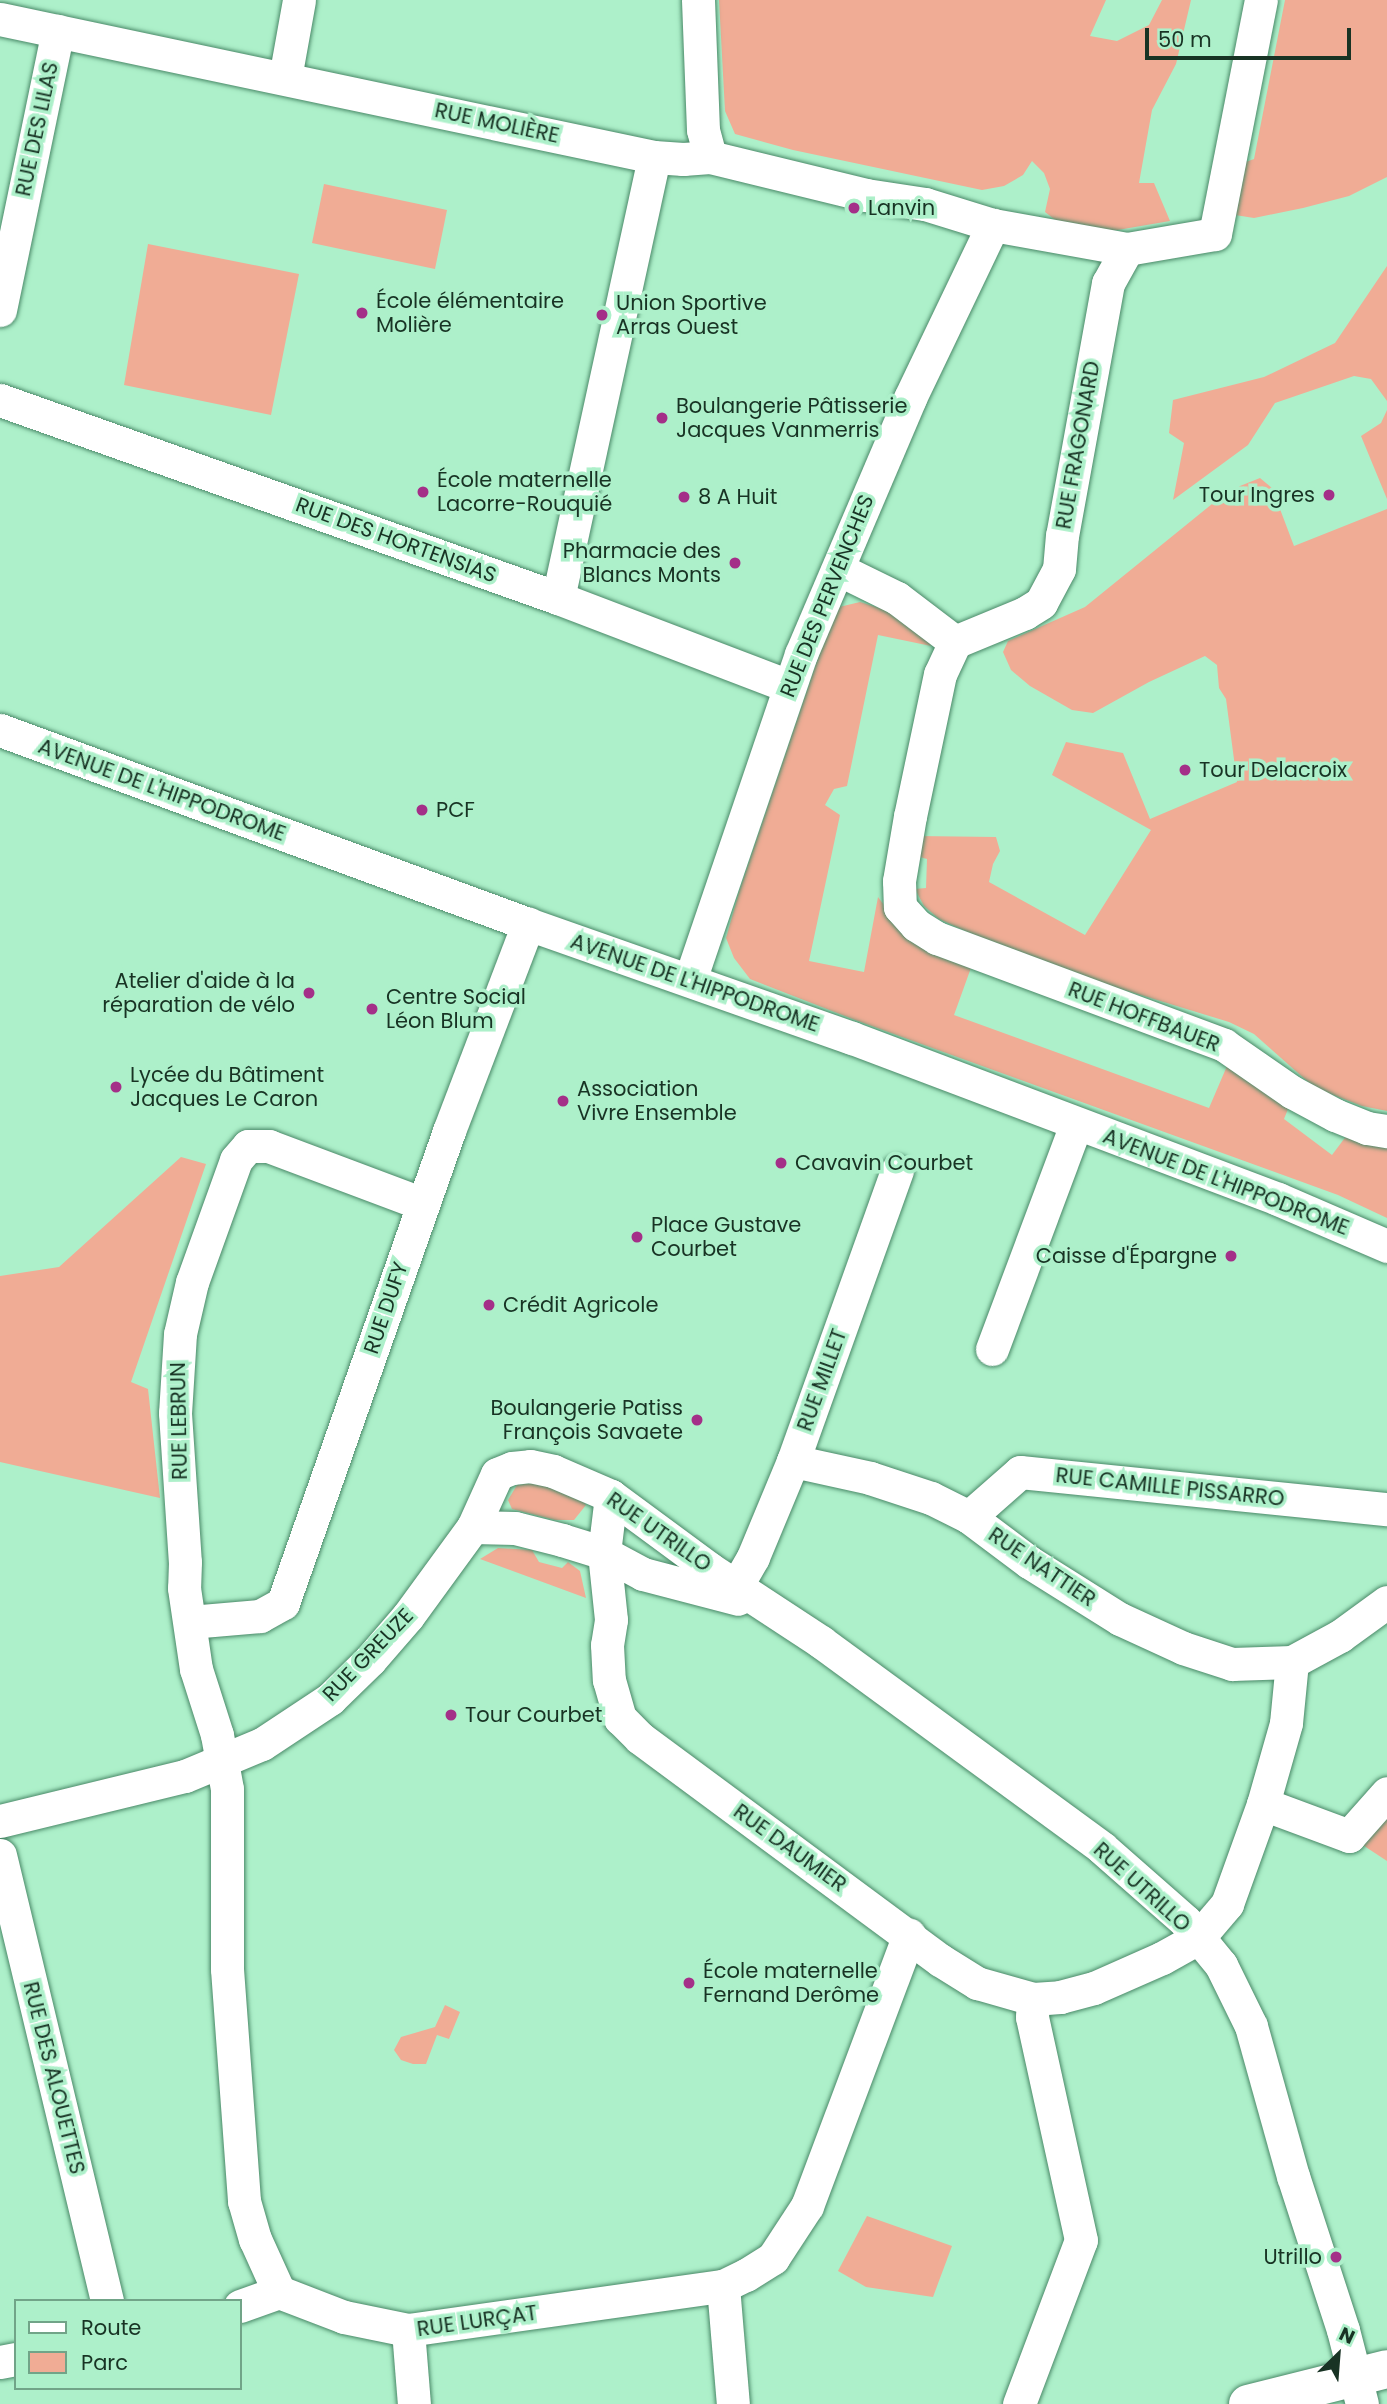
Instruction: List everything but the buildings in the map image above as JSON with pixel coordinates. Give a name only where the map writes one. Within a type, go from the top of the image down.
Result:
[{"type":"street","points":[[285,78],[299,0]]},
{"type":"street","points":[[698,0],[703,130],[710,157]]},
{"type":"street","points":[[1127,249],[1215,234],[1261,0]]},
{"type":"street","name":"RUE MOLIÈRE","points":[[0,19],[654,157],[710,157],[866,195],[925,204],[993,225],[1127,249]]},
{"type":"street","name":"RUE DES LILAS","points":[[0,310],[58,31]]},
{"type":"street","points":[[558,598],[654,157]]},
{"type":"street","name":"RUE DES PERVENCHES","points":[[690,980],[789,687],[911,398],[993,225]]},
{"type":"street","name":"RUE FRAGONARD","points":[[955,642],[1025,613],[1041,603],[1059,569],[1062,535],[1108,283],[1127,249]]},
{"type":"street","name":"RUE DES HORTENSIAS","points":[[0,400],[558,598],[789,687]]},
{"type":"street","points":[[838,569],[897,598],[955,642]]},
{"type":"street","name":"RUE HOFFBAUER","points":[[955,642],[940,674],[910,816],[898,881],[900,907],[916,925],[937,938],[1224,1045],[1292,1092],[1335,1115],[1367,1128],[1387,1131]]},
{"type":"street","name":"AVENUE DE L'HIPPODROME","points":[[0,730],[528,924],[690,980],[1278,1199],[1387,1246]]},
{"type":"street","name":"RUE DUFY","points":[[190,1622],[260,1616],[283,1603],[423,1204],[528,924]]},
{"type":"street","points":[[992,1349],[1076,1124]]},
{"type":"street","name":"RUE LEBRUN","points":[[221,1764],[217,1735],[195,1669],[184,1588],[185,1562],[174,1378],[191,1282],[236,1160],[248,1146],[269,1146],[423,1204]]},
{"type":"street","name":"RUE MILLET","points":[[737,1585],[753,1557],[793,1461],[897,1171]]},
{"type":"street","name":"RUE NATTIER","points":[[793,1461],[931,1498],[969,1517],[1029,1562],[1120,1619],[1183,1648],[1232,1664],[1292,1662],[1340,1636],[1387,1602]]},
{"type":"street","name":"RUE UTRILLO","points":[[497,1474],[512,1468],[530,1466],[553,1471],[611,1496],[772,1612],[821,1642],[1102,1848],[1185,1921],[1220,1965],[1251,2026],[1368,2383]]},
{"type":"street","name":"RUE CAMILLE PISSARRO","points":[[969,1517],[1020,1472],[1387,1509]]},
{"type":"street","name":"RUE GREUZE","points":[[0,1821],[185,1776],[221,1764],[262,1744],[330,1699],[370,1660],[435,1581],[473,1527],[497,1474]]},
{"type":"street","name":"RUE DAUMIER","points":[[611,1496],[604,1553],[611,1620],[607,1645],[609,1680],[620,1718],[640,1738],[940,1960],[977,1983],[1033,1999],[1060,1997],[1094,1988],[1162,1958],[1198,1938]]},
{"type":"street","name":"RUE UTRILLO","points":[[473,1527],[516,1528],[604,1553],[643,1574],[735,1597],[772,1612]]},
{"type":"street","points":[[1198,1938],[1227,1904],[1263,1804],[1286,1723],[1292,1662]]},
{"type":"street","points":[[221,1764],[227,1789],[227,1969],[244,2201],[255,2239],[279,2292],[242,2305]]},
{"type":"street","points":[[1263,1804],[1349,1836],[1387,1793]]},
{"type":"street","name":"RUE DES ALOUETTES","points":[[0,1855],[107,2299]]},
{"type":"street","name":"RUE LURÇAT","points":[[279,2292],[344,2317],[408,2330],[723,2286],[773,2258],[807,2206],[909,1935]]},
{"type":"street","points":[[1020,2404],[1082,2240],[1032,2017],[1033,1999]]},
{"type":"street","points":[[723,2286],[733,2404]]},
{"type":"street","points":[[408,2330],[414,2404]]},
{"type":"street","points":[[1248,2404],[1368,2383]]},
{"type":"green space","points":[[719,0],[1106,0],[1090,36],[1117,41],[1149,25],[1162,0],[1191,0],[1176,64],[1152,110],[1139,183],[1154,183],[1170,221],[1106,232],[1063,226],[1045,212],[1050,189],[1044,173],[1032,161],[1023,175],[1004,186],[982,190],[793,150],[735,134],[725,111]]},
{"type":"green space","points":[[1285,0],[1387,0],[1387,177],[1349,196],[1303,208],[1254,218],[1235,215],[1240,164],[1254,159]]},
{"type":"green space","points":[[324,184],[447,210],[435,269],[312,243]]},
{"type":"green space","points":[[148,244],[299,274],[271,415],[124,385]]},
{"type":"green space","points":[[1387,266],[1387,401],[1371,379],[1354,376],[1275,403],[1248,445],[1173,500],[1184,443],[1169,433],[1173,400],[1264,377],[1335,343]]},
{"type":"green space","points":[[1387,410],[1387,499],[1361,436],[1381,423]]},
{"type":"green space","points":[[1260,478],[1272,488],[1294,546],[1387,509],[1387,1111],[1362,1106],[1315,1088],[1254,1034],[1229,1022],[1108,985],[998,946],[939,919],[924,906],[915,889],[926,888],[927,859],[912,855],[917,836],[996,837],[1000,851],[993,864],[989,882],[1085,935],[1151,830],[1052,775],[1066,742],[1123,753],[1150,819],[1237,782],[1226,699],[1219,688],[1217,665],[1205,656],[1149,682],[1093,713],[1072,710],[1030,686],[1011,670],[1003,652],[1008,641],[1085,607],[1212,504],[1240,486]]},
{"type":"green space","points":[[860,602],[899,614],[925,631],[931,646],[878,635],[847,786],[834,789],[825,805],[840,815],[809,961],[864,972],[878,897],[887,909],[972,965],[954,1015],[1209,1108],[1227,1066],[1290,1104],[1284,1119],[1332,1155],[1347,1135],[1387,1143],[1387,1218],[1338,1195],[855,1020],[750,979],[734,958],[726,938],[739,892],[835,608]]},
{"type":"green space","points":[[181,1157],[206,1164],[131,1382],[148,1389],[160,1498],[0,1462],[0,1276],[59,1267]]},
{"type":"green space","points":[[540,1482],[576,1491],[586,1505],[574,1520],[555,1520],[512,1509],[508,1500],[517,1485]]},
{"type":"green space","points":[[498,1548],[532,1550],[539,1562],[562,1568],[568,1562],[580,1571],[586,1598],[480,1559]]},
{"type":"green space","points":[[1387,1793],[1387,1861],[1349,1836]]},
{"type":"green space","points":[[445,2005],[460,2012],[449,2039],[437,2035],[426,2064],[401,2060],[394,2050],[401,2037],[435,2027]]},
{"type":"green space","points":[[867,2216],[952,2246],[933,2297],[866,2287],[838,2271]]},
{"type":"place","name":"Lanvin","points":[[854,208]]},
{"type":"place","name":"École élémentaire Molière","points":[[362,313]]},
{"type":"place","name":"Union Sportive Arras Ouest","points":[[602,315]]},
{"type":"place","name":"Boulangerie Pâtisserie Jacques Vanmerris","points":[[662,418]]},
{"type":"place","name":"École maternelle Lacorre-Rouquié","points":[[423,492]]},
{"type":"place","name":"Tour Ingres","points":[[1329,495]]},
{"type":"place","name":"8 A Huit","points":[[684,497]]},
{"type":"place","name":"Pharmacie des Blancs Monts","points":[[735,563]]},
{"type":"place","name":"Tour Delacroix","points":[[1185,770]]},
{"type":"place","name":"PCF","points":[[422,810]]},
{"type":"place","name":"Atelier d'aide à la réparation de vélo","points":[[309,993]]},
{"type":"place","name":"Centre Social Léon Blum","points":[[372,1009]]},
{"type":"place","name":"Lycée du Bâtiment Jacques Le Caron","points":[[116,1087]]},
{"type":"place","name":"Association Vivre Ensemble","points":[[563,1101]]},
{"type":"place","name":"Cavavin Courbet","points":[[781,1163]]},
{"type":"place","name":"Place Gustave Courbet","points":[[637,1237]]},
{"type":"place","name":"Caisse d'Épargne","points":[[1231,1256]]},
{"type":"place","name":"Crédit Agricole","points":[[489,1305]]},
{"type":"place","name":"Boulangerie Patiss François Savaete","points":[[697,1420]]},
{"type":"place","name":"Tour Courbet","points":[[451,1715]]},
{"type":"place","name":"École maternelle Fernand Derôme","points":[[689,1983]]},
{"type":"place","name":"Utrillo","points":[[1336,2257]]}]
